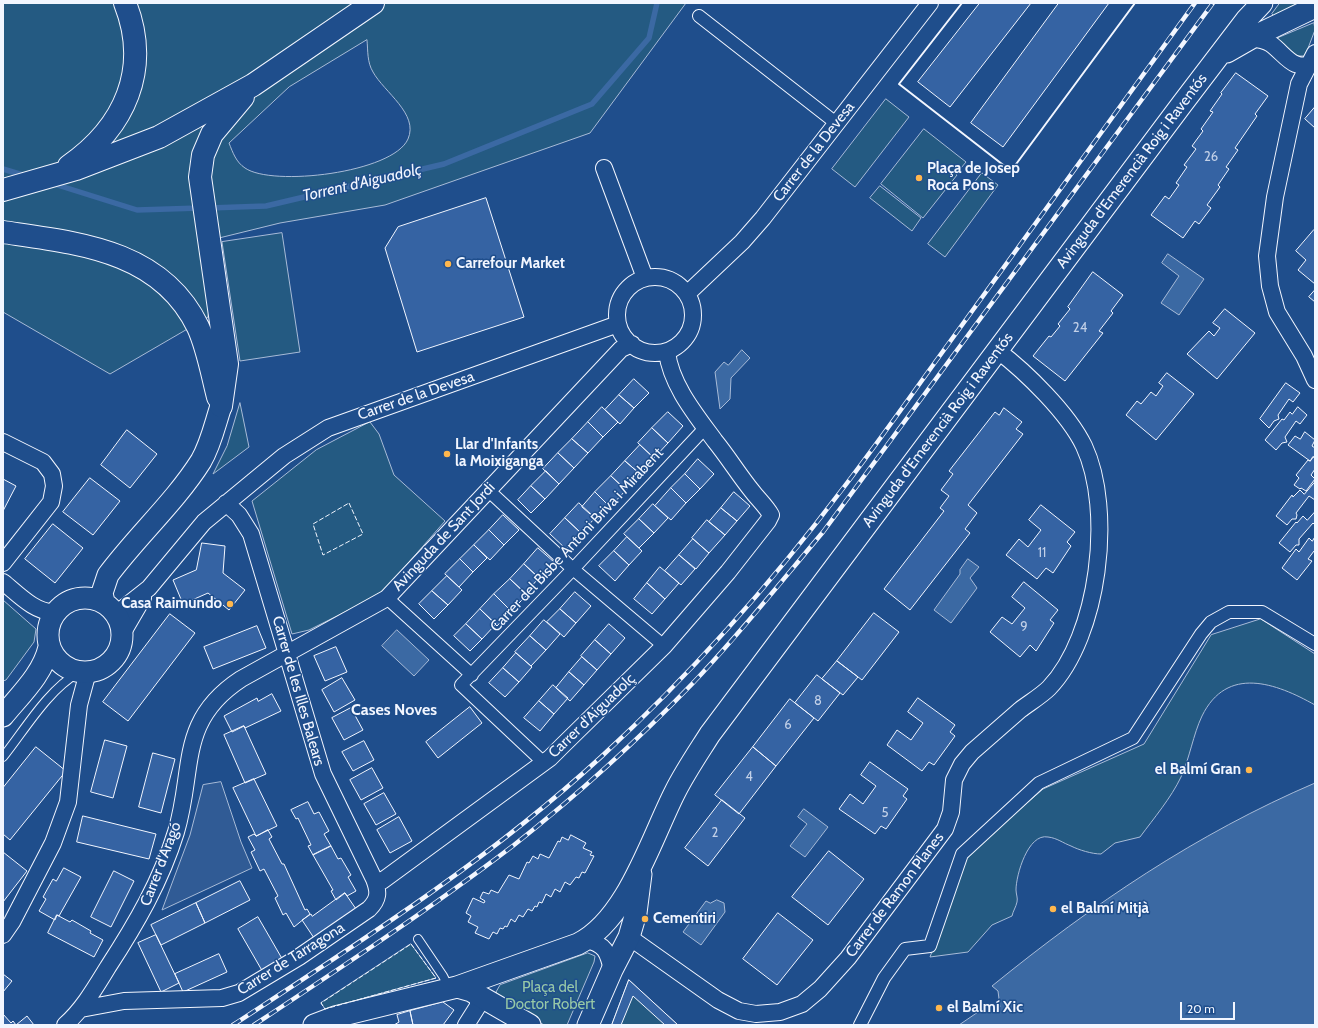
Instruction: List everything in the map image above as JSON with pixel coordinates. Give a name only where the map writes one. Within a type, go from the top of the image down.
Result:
[{"type":"main road","points":[[54,176],[81,158],[111,127],[129,94],[134,66],[134,29],[125,3]]},
{"type":"main road","points":[[5,190],[54,176],[128,150],[159,137],[252,85],[373,3]]},
{"type":"main road","points":[[221,406],[226,364],[200,177],[203,155],[212,134],[252,85]]},
{"type":"main road","points":[[3,232],[45,238],[108,252],[146,269],[167,284],[185,305],[198,328],[205,346],[221,406]]},
{"type":"street","name":"Carrer de la Devesa","points":[[688,293],[742,242],[930,3]]},
{"type":"street","name":"Avinguda d'Emerencià Roig i Raventós","points":[[643,861],[684,775],[710,734],[1177,111],[1246,20],[1262,3]]},
{"type":"street","name":"Avinguda d'Emerencià Roig i Raventós","points":[[1218,58],[1250,38],[1315,7]]},
{"type":"street","points":[[699,16],[836,123]]},
{"type":"street","points":[[1250,38],[1270,43],[1292,62],[1312,61]]},
{"type":"street","points":[[1312,61],[1299,84],[1275,197],[1266,256],[1270,286],[1277,312],[1304,356],[1315,380]]},
{"type":"street","points":[[604,168],[645,278]]},
{"type":"street","points":[[654,276],[673,280],[688,293],[693,316],[690,328],[679,344],[667,352],[649,353],[642,351],[624,336],[618,324],[617,316],[620,301],[631,286],[645,278],[654,276]]},
{"type":"street","name":"Carrer de la Devesa","points":[[149,588],[197,528],[284,456],[328,428],[359,415],[618,324]]},
{"type":"street","name":"Avinguda de Sant Jordi","points":[[286,653],[387,598],[621,349],[632,344]]},
{"type":"street","name":"Carrer de Ramon Planes","points":[[629,937],[718,1000],[739,1011],[756,1014],[780,1012],[802,1004],[820,989],[848,958],[945,829],[951,812],[954,780],[962,764],[972,752],[1049,688],[1063,669],[1076,648],[1096,582],[1099,509],[1092,471],[1084,447],[1073,428],[1029,376],[997,350]]},
{"type":"street","points":[[667,352],[677,383],[705,428]]},
{"type":"street","points":[[29,684],[44,672],[76,669],[99,669],[108,664],[116,655],[121,645],[121,624],[110,608],[104,584],[108,575],[117,563],[182,486],[201,460],[212,435],[221,406]]},
{"type":"street","name":"Carrer d'Aiguadolç","points":[[374,879],[382,881],[543,762],[570,739],[664,646],[728,572],[768,522],[771,515],[768,510],[751,490],[705,428]]},
{"type":"street","name":"Carrer del Bisbe Antoni Briva i Mirabent","points":[[472,675],[705,428]]},
{"type":"street","points":[[3,442],[43,462],[52,474],[54,486],[51,502],[3,563]]},
{"type":"street","points":[[488,490],[573,569],[664,646]]},
{"type":"street","name":"Carrer de les Illes Balears","points":[[228,501],[243,520],[251,534],[323,774],[374,879]]},
{"type":"street","points":[[78,598],[117,563]]},
{"type":"street","points":[[3,582],[39,610],[46,613],[54,612],[69,600],[78,598],[95,598],[110,608]]},
{"type":"street","points":[[110,608],[149,588]]},
{"type":"street","points":[[122,634],[149,588]]},
{"type":"street","points":[[387,598],[472,675],[462,685],[543,762]]},
{"type":"street","points":[[3,714],[29,684],[47,657],[49,647],[48,629],[54,612]]},
{"type":"street","points":[[860,1025],[884,978],[905,950],[930,946],[962,854],[1039,783],[1133,738],[1201,634],[1211,622],[1229,612],[1262,612],[1315,644]]},
{"type":"street","points":[[49,647],[52,654],[76,669]]},
{"type":"street","name":"Carrer d'Aragó","points":[[65,1025],[81,1009],[139,919],[152,895],[176,831],[193,738],[207,711],[229,687],[286,653]]},
{"type":"street","points":[[3,934],[12,922],[53,843],[68,802],[79,704],[76,669]]},
{"type":"street","points":[[588,1025],[612,970],[629,937],[636,913],[643,861]]},
{"type":"street","points":[[314,1025],[453,988],[586,940],[606,923],[617,909],[643,861]]},
{"type":"street","name":"Carrer de Tarragona","points":[[81,1009],[124,1001],[222,998],[239,993],[299,957],[369,909],[375,903],[378,895],[374,879]]},
{"type":"street","points":[[586,940],[601,945],[606,952],[612,970]]},
{"type":"street","points":[[453,988],[471,991],[530,1025]]},
{"type":"street","points":[[466,1025],[478,1006],[478,995]]},
{"type":"lane","points":[[3,757],[50,698],[76,669]]},
{"type":"lane","points":[[418,939],[453,988]]},
{"type":"green space","points":[[3,3],[686,3],[590,133],[385,205],[280,223],[219,238],[208,317],[110,374],[3,312]],"holes":[[[367,40],[369,60],[373,72],[405,112],[409,121],[410,130],[408,139],[398,151],[380,161],[357,168],[304,176],[259,174],[245,168],[239,163],[229,143],[289,87]]]},
{"type":"green space","points":[[1280,3],[1307,3],[1274,16],[1272,14]]},
{"type":"green space","points":[[1314,23],[1315,30],[1305,56],[1296,56],[1278,41],[1278,38]]},
{"type":"green space","points":[[886,99],[909,117],[855,187],[832,169]]},
{"type":"green space","points":[[924,129],[966,162],[923,218],[881,184]]},
{"type":"green space","points":[[982,173],[998,185],[945,257],[928,244]]},
{"type":"green space","points":[[880,186],[921,218],[912,231],[870,198]]},
{"type":"green space","points":[[282,233],[300,352],[240,361],[222,242]]},
{"type":"green space","points":[[240,403],[249,447],[213,474],[227,446]]},
{"type":"green space","points":[[370,422],[379,434],[394,475],[445,521],[381,594],[309,630],[292,634],[252,501],[316,450]]},
{"type":"green space","points":[[3,600],[36,629],[34,642],[6,680],[3,681]]},
{"type":"green space","points":[[1261,619],[1315,654],[1315,705],[1284,690],[1269,685],[1253,683],[1238,684],[1225,690],[1212,700],[1202,716],[1187,762],[1177,785],[1140,837],[1115,843],[1101,854],[1082,850],[1057,839],[1048,837],[1035,841],[1024,856],[1018,875],[1016,890],[1017,902],[1012,916],[992,925],[968,952],[930,957],[967,855],[1043,789],[1144,744],[1211,635]]},
{"type":"green space","points":[[411,944],[436,978],[325,1009],[321,1003]]},
{"type":"green space","name":"Plaça del Doctor Robert","points":[[588,953],[595,956],[594,962],[567,1025],[544,1025],[499,997],[496,992],[500,985]]},
{"type":"green space","points":[[629,980],[678,1025],[612,1025]]},
{"type":"shaded area","points":[[1168,254],[1204,279],[1179,315],[1161,303],[1179,276],[1162,263]]},
{"type":"shaded area","points":[[742,350],[750,358],[731,378],[730,399],[720,409],[715,372],[724,362],[728,365]]},
{"type":"shaded area","points":[[968,559],[979,567],[970,578],[977,588],[951,623],[934,610],[960,574],[960,570]]},
{"type":"shaded area","points":[[397,630],[429,660],[414,676],[382,646]]},
{"type":"shaded area","points":[[221,782],[241,842],[252,868],[162,910],[190,835],[203,785]]},
{"type":"shaded area","points":[[1315,783],[1315,1025],[959,1025],[978,1012],[1000,1007],[998,991],[992,986],[1107,899],[1187,848],[1271,803]]},
{"type":"shaded area","points":[[804,809],[828,827],[805,857],[790,846],[807,824],[798,817]]},
{"type":"shaded area","points":[[717,900],[724,903],[725,912],[701,945],[683,932],[706,901],[710,903]]},
{"type":"building","points":[[980,3],[1031,3],[950,107],[918,82]]},
{"type":"building","points":[[1059,3],[1109,3],[1003,147],[971,123]]},
{"type":"building","points":[[1236,73],[1268,96],[1255,114],[1257,116],[1235,148],[1238,150],[1226,167],[1229,169],[1218,185],[1220,187],[1207,205],[1211,208],[1199,224],[1195,221],[1183,238],[1151,215],[1165,196],[1169,199],[1179,185],[1176,183],[1187,167],[1184,165],[1196,149],[1192,146],[1203,131],[1201,129],[1213,112],[1210,111]]},
{"type":"building","points":[[1315,107],[1315,128],[1305,119]]},
{"type":"building","name":"Carrefour Market","points":[[486,198],[524,317],[417,352],[385,248],[398,227]]},
{"type":"building","points":[[1314,230],[1315,284],[1298,270],[1306,260],[1296,251]]},
{"type":"building","points":[[1093,272],[1123,295],[1111,311],[1113,313],[1099,331],[1103,333],[1065,381],[1033,356],[1049,336],[1051,337],[1060,326],[1058,324],[1070,309],[1068,307]]},
{"type":"building","points":[[1315,290],[1315,302],[1309,297]]},
{"type":"building","points":[[1225,309],[1255,333],[1217,379],[1187,354],[1209,331],[1214,336],[1220,328],[1213,323]]},
{"type":"building","points":[[1167,373],[1194,394],[1156,440],[1126,415],[1137,401],[1141,404],[1151,392],[1156,396],[1163,386],[1159,383]]},
{"type":"building","points":[[634,379],[649,393],[634,408],[619,395]]},
{"type":"building","points":[[1286,383],[1300,393],[1293,402],[1289,399],[1278,415],[1279,419],[1274,421],[1269,428],[1260,419]]},
{"type":"building","points":[[619,395],[634,408],[620,424],[605,410]]},
{"type":"building","points":[[602,407],[618,422],[603,437],[588,422]]},
{"type":"building","points":[[1298,407],[1307,415],[1300,424],[1296,421],[1285,437],[1287,442],[1282,443],[1276,450],[1265,440],[1282,419],[1284,420],[1290,412],[1292,414]]},
{"type":"building","points":[[1004,408],[1022,422],[1016,429],[1023,434],[968,505],[977,513],[965,529],[970,533],[910,610],[884,589],[944,511],[940,508],[949,496],[941,490],[953,474],[949,471],[995,412],[999,415]]},
{"type":"building","points":[[668,412],[683,426],[668,443],[652,428]]},
{"type":"building","points":[[588,422],[603,437],[588,453],[572,439]]},
{"type":"building","points":[[652,428],[668,443],[654,458],[638,443]]},
{"type":"building","points":[[127,430],[157,454],[130,488],[101,465]]},
{"type":"building","points":[[1305,432],[1315,440],[1312,446],[1315,448],[1315,455],[1310,461],[1288,445],[1295,436],[1300,439]]},
{"type":"building","points":[[572,439],[588,453],[574,468],[558,453]]},
{"type":"building","points":[[640,445],[655,459],[640,474],[625,461]]},
{"type":"building","points":[[558,453],[574,468],[559,484],[543,469]]},
{"type":"building","points":[[1313,457],[1315,458],[1315,469],[1311,475],[1315,479],[1306,491],[1294,485],[1299,478],[1296,475],[1308,460],[1310,461]]},
{"type":"building","points":[[698,459],[714,474],[700,489],[685,474]]},
{"type":"building","points":[[625,461],[640,474],[626,490],[611,476]]},
{"type":"building","points":[[546,471],[559,484],[545,499],[531,486]]},
{"type":"building","points":[[685,474],[700,489],[686,503],[671,488]]},
{"type":"building","points":[[611,476],[626,490],[610,507],[595,492]]},
{"type":"building","points":[[90,478],[120,501],[93,535],[63,512]]},
{"type":"building","points":[[3,479],[16,486],[3,511]]},
{"type":"building","points":[[1315,482],[1315,500],[1309,496],[1296,513],[1296,519],[1292,519],[1287,525],[1276,516],[1292,495],[1293,497],[1300,490],[1304,494]]},
{"type":"building","points":[[531,486],[545,499],[531,513],[518,500]]},
{"type":"building","points":[[671,488],[686,503],[671,520],[655,506]]},
{"type":"building","points":[[595,492],[610,507],[597,520],[582,507]]},
{"type":"building","points":[[734,492],[750,506],[737,521],[721,508]]},
{"type":"building","points":[[579,503],[595,518],[581,533],[565,518]]},
{"type":"building","points":[[653,504],[668,518],[654,533],[639,519]]},
{"type":"building","points":[[1041,505],[1075,532],[1067,542],[1071,546],[1053,573],[1046,568],[1037,579],[1006,555],[1019,539],[1028,547],[1041,530],[1029,520]]},
{"type":"building","points":[[721,508],[737,521],[725,535],[709,522]]},
{"type":"building","points":[[1315,512],[1315,525],[1313,523],[1299,539],[1299,545],[1296,545],[1290,552],[1279,543],[1296,522],[1297,523],[1303,516],[1307,520]]},
{"type":"building","points":[[503,515],[519,530],[504,545],[489,530]]},
{"type":"building","points":[[565,518],[581,533],[566,549],[550,534]]},
{"type":"building","points":[[639,519],[654,533],[639,548],[624,534]]},
{"type":"building","points":[[707,520],[725,535],[709,553],[692,538]]},
{"type":"building","points":[[53,524],[83,548],[55,583],[25,559]]},
{"type":"building","points":[[489,530],[504,545],[490,560],[474,545]]},
{"type":"building","points":[[627,537],[642,551],[629,565],[614,551]]},
{"type":"building","points":[[1315,537],[1315,552],[1314,551],[1308,559],[1312,561],[1297,580],[1282,568],[1296,549],[1299,552],[1309,538],[1312,541]]},
{"type":"building","points":[[693,539],[709,553],[696,569],[679,555]]},
{"type":"building","points":[[202,543],[225,546],[223,573],[245,590],[229,610],[208,593],[183,604],[173,580],[196,570]]},
{"type":"building","points":[[474,545],[487,558],[473,572],[460,559]]},
{"type":"building","points":[[538,548],[554,562],[539,578],[524,564]]},
{"type":"building","points":[[614,551],[629,565],[615,581],[599,566]]},
{"type":"building","points":[[679,555],[695,569],[681,585],[665,571]]},
{"type":"building","points":[[460,559],[473,572],[459,587],[445,574]]},
{"type":"building","points":[[524,564],[539,578],[525,593],[510,579]]},
{"type":"building","points":[[660,567],[679,583],[665,599],[647,583]]},
{"type":"building","points":[[447,576],[462,590],[448,605],[432,591]]},
{"type":"building","points":[[510,579],[527,595],[511,611],[494,594]]},
{"type":"building","points":[[1024,582],[1058,610],[1050,620],[1054,623],[1036,651],[1030,645],[1020,657],[990,632],[1002,617],[1012,624],[1025,608],[1012,597]]},
{"type":"building","points":[[647,583],[665,599],[652,614],[634,599]]},
{"type":"building","points":[[432,591],[448,605],[434,619],[419,604]]},
{"type":"building","points":[[575,592],[591,606],[576,623],[560,609]]},
{"type":"building","points":[[494,594],[511,611],[497,626],[480,609]]},
{"type":"building","points":[[480,609],[496,624],[482,639],[466,624]]},
{"type":"building","points":[[560,609],[576,623],[564,637],[547,622]]},
{"type":"building","points":[[874,613],[899,632],[862,680],[837,661]]},
{"type":"building","points":[[170,614],[195,633],[128,721],[103,702]]},
{"type":"building","points":[[544,620],[560,634],[546,650],[530,636]]},
{"type":"building","points":[[466,624],[482,639],[470,651],[454,636]]},
{"type":"building","points":[[609,624],[625,638],[611,654],[595,640]]},
{"type":"building","points":[[257,626],[266,648],[213,669],[204,647]]},
{"type":"building","points":[[530,636],[546,650],[531,666],[515,652]]},
{"type":"building","points":[[595,640],[611,654],[597,670],[581,656]]},
{"type":"building","points":[[336,647],[347,672],[325,681],[314,656]]},
{"type":"building","points":[[516,653],[532,667],[519,682],[503,668]]},
{"type":"building","points":[[582,657],[597,670],[584,685],[569,672]]},
{"type":"building","points":[[837,661],[858,677],[843,695],[822,679]]},
{"type":"building","points":[[503,668],[519,682],[505,697],[489,683]]},
{"type":"building","points":[[569,672],[584,685],[570,701],[556,688]]},
{"type":"building","points":[[817,675],[840,693],[818,721],[795,703]]},
{"type":"building","points":[[342,678],[355,700],[334,712],[322,690]]},
{"type":"building","points":[[553,685],[568,698],[554,714],[539,701]]},
{"type":"building","points":[[272,694],[281,711],[245,728],[244,726],[232,732],[224,716],[257,698],[258,701]]},
{"type":"building","points":[[918,698],[955,725],[950,732],[955,736],[934,765],[929,762],[922,771],[887,745],[897,730],[911,740],[923,723],[908,712]]},
{"type":"building","points":[[790,699],[814,718],[776,766],[753,747]]},
{"type":"building","points":[[539,701],[554,714],[540,731],[524,718]]},
{"type":"building","points":[[470,707],[482,723],[438,758],[426,742]]},
{"type":"building","points":[[351,708],[363,730],[344,740],[332,718]]},
{"type":"building","points":[[244,726],[266,774],[245,783],[224,735]]},
{"type":"building","points":[[105,740],[127,746],[113,798],[91,792]]},
{"type":"building","points":[[364,741],[374,760],[353,771],[342,752]]},
{"type":"building","points":[[36,747],[66,771],[10,840],[3,834],[3,788]]},
{"type":"building","points":[[753,747],[776,766],[739,814],[715,795]]},
{"type":"building","points":[[153,753],[175,759],[161,813],[139,807]]},
{"type":"building","points":[[870,762],[908,789],[903,796],[907,799],[886,829],[881,826],[875,834],[839,809],[850,794],[863,804],[876,786],[861,775]]},
{"type":"building","points":[[372,768],[383,788],[361,800],[350,780]]},
{"type":"building","points":[[254,779],[277,826],[256,836],[233,788]]},
{"type":"building","points":[[384,793],[396,814],[376,825],[364,804]]},
{"type":"building","points":[[722,800],[745,818],[708,866],[685,848]]},
{"type":"building","points":[[308,802],[314,814],[319,812],[329,831],[324,834],[331,846],[313,855],[308,846],[311,845],[298,818],[296,819],[291,810]]},
{"type":"building","points":[[83,816],[156,834],[149,859],[77,842]]},
{"type":"building","points":[[399,817],[412,841],[390,853],[377,830]]},
{"type":"building","points":[[268,830],[272,837],[269,839],[282,864],[284,864],[305,910],[307,909],[310,914],[294,927],[286,913],[283,915],[275,898],[278,896],[264,869],[260,871],[251,852],[255,850],[248,837],[254,834],[256,836]]},
{"type":"building","points":[[571,835],[586,843],[583,848],[592,852],[590,855],[594,856],[585,873],[582,872],[579,878],[576,877],[570,885],[565,882],[560,892],[555,889],[551,897],[546,894],[542,903],[539,902],[537,907],[535,906],[532,911],[528,909],[523,917],[519,915],[515,922],[511,919],[507,927],[505,926],[503,929],[500,928],[497,934],[493,932],[489,939],[475,933],[478,927],[468,922],[471,916],[466,913],[473,898],[484,903],[485,901],[480,898],[483,892],[489,894],[491,890],[498,893],[509,875],[519,879],[527,862],[529,863],[533,856],[538,859],[540,854],[549,858],[558,841],[560,842],[562,837],[568,840]]},
{"type":"building","points":[[331,846],[338,859],[341,858],[351,875],[348,877],[356,891],[347,896],[345,893],[336,900],[331,891],[333,890],[313,855]]},
{"type":"building","points":[[829,851],[864,879],[828,925],[792,897]]},
{"type":"building","points":[[3,852],[27,871],[3,902]]},
{"type":"building","points":[[64,868],[81,877],[59,916],[57,915],[55,920],[39,911],[46,899],[43,897],[53,879],[56,881]]},
{"type":"building","points":[[114,871],[134,881],[111,927],[91,917]]},
{"type":"building","points":[[240,881],[250,900],[205,923],[196,903]]},
{"type":"building","points":[[345,893],[356,909],[314,938],[302,920],[311,914],[312,916]]},
{"type":"building","points":[[196,903],[205,923],[161,945],[151,925]]},
{"type":"building","points":[[778,913],[813,940],[777,985],[743,959]]},
{"type":"building","points":[[57,915],[70,922],[72,920],[103,940],[94,957],[48,933]]},
{"type":"building","points":[[258,917],[284,962],[264,974],[238,929]]},
{"type":"building","points":[[156,935],[179,983],[161,992],[138,943]]},
{"type":"building","points":[[219,954],[227,972],[183,992],[175,974]]},
{"type":"building","points":[[3,974],[12,981],[3,992]]},
{"type":"building","points":[[629,980],[678,1025],[665,1025],[633,996],[621,1025],[612,1025]]},
{"type":"building","points":[[443,1002],[454,1010],[443,1025],[413,1025],[410,1011]]},
{"type":"building","points":[[410,1011],[413,1025],[394,1025],[399,1022],[397,1015]]},
{"type":"building","points":[[3,1014],[11,1023],[13,1021],[16,1025],[3,1025]]},
{"type":"building","points":[[27,1016],[34,1025],[16,1025]]},
{"type":"waterway","name":"Torrent d'Aiguadolç","points":[[209,208],[266,206],[444,164],[592,104],[649,38],[657,3]]},
{"type":"waterway","name":"Torrent d'Aiguadolç","points":[[3,169],[26,176]]},
{"type":"waterway","name":"Torrent d'Aiguadolç","points":[[51,183],[137,210],[200,208]]},
{"type":"railway","points":[[233,1025],[376,931],[514,831],[601,757],[698,661],[788,559],[857,469],[1195,3]]},
{"type":"railway","points":[[254,1025],[418,915],[514,845],[606,768],[709,666],[823,532],[1213,3]]},
{"type":"fence","points":[[349,503],[363,534],[323,555],[313,524],[349,503]]},
{"type":"fence","points":[[411,944],[436,978],[325,1009],[321,1003],[411,944]]},
{"type":"wall","points":[[962,3],[899,84],[1011,171],[1135,3]]},
{"type":"place","name":"Plaça de Josep Roca Pons","points":[[919,178]]},
{"type":"place","name":"Carrefour Market","points":[[448,264]]},
{"type":"place","name":"Llar d'Infants la Moixiganga","points":[[447,454]]},
{"type":"place","name":"Casa Raimundo","points":[[230,604]]},
{"type":"place","name":"el Balmí Gran","points":[[1249,770]]},
{"type":"place","name":"el Balmí Mitjà","points":[[1053,909]]},
{"type":"place","name":"Cementiri","points":[[645,919]]},
{"type":"place","name":"el Balmí Xic","points":[[939,1008]]},
{"type":"district","name":"Cases Noves","points":[[394,710]]}]
